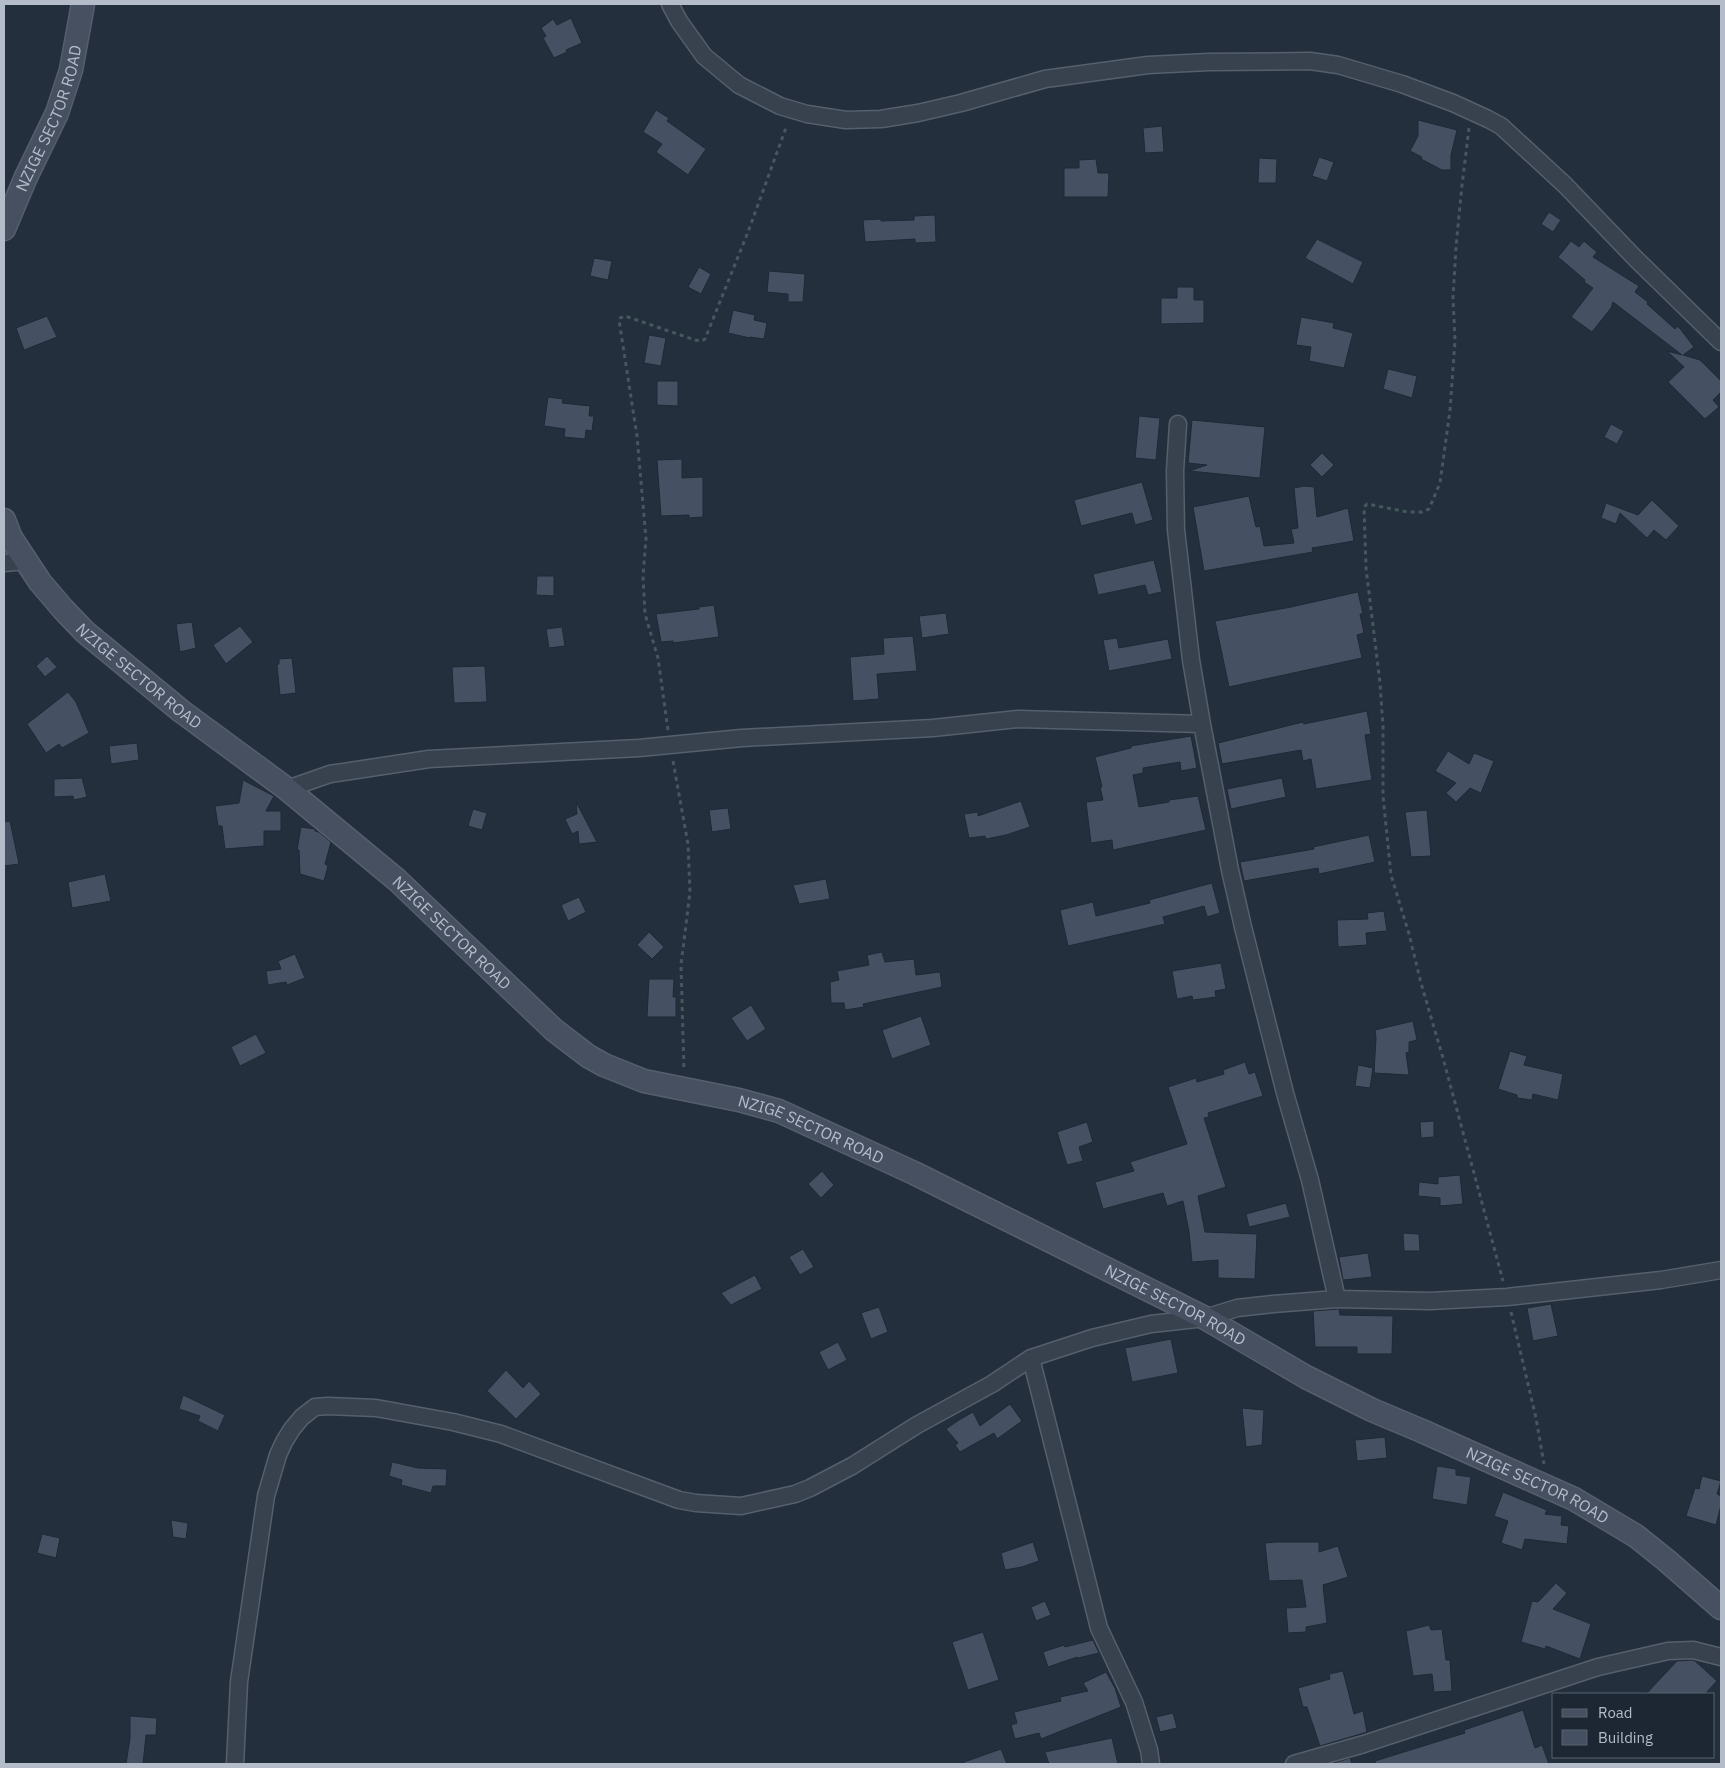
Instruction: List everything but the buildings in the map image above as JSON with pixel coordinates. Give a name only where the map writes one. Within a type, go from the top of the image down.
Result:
[{"type":"main road","name":"NZIGE SECTOR ROAD","points":[[4,229],[26,177],[57,113],[71,70],[83,4]]},
{"type":"main road","name":"NZIGE SECTOR ROAD","points":[[4,520],[11,538],[15,562],[40,582],[85,632],[181,711],[287,789],[397,880],[554,1030],[588,1056],[626,1074],[659,1085],[758,1104],[800,1120],[1013,1222],[1205,1318],[1306,1377],[1372,1410],[1574,1500],[1636,1536],[1721,1608]]},
{"type":"street","points":[[670,4],[679,21],[704,56],[739,85],[780,106],[807,114],[846,120],[881,119],[961,103],[1045,79],[1148,64],[1310,61],[1338,64],[1402,84],[1472,111],[1501,126],[1566,185],[1610,232],[1721,342]]},
{"type":"street","points":[[1178,424],[1175,480],[1176,530],[1191,660],[1202,724],[1242,927],[1285,1093],[1310,1180],[1337,1299]]},
{"type":"street","points":[[287,789],[330,774],[429,759],[670,745],[742,738],[933,728],[1018,719],[1131,724],[1202,724]]},
{"type":"street","points":[[235,1764],[239,1682],[266,1496],[278,1455],[284,1442],[302,1416],[314,1407],[376,1408],[453,1422],[501,1434],[680,1500],[741,1506],[795,1494],[832,1478],[992,1384],[1031,1358],[1092,1338],[1151,1324],[1205,1318],[1238,1308],[1337,1299],[1430,1301],[1507,1297],[1660,1280],[1721,1270]]},
{"type":"street","points":[[1031,1358],[1100,1628],[1134,1702],[1149,1750],[1151,1764]]},
{"type":"street","points":[[1294,1764],[1373,1742],[1598,1667],[1668,1651],[1694,1650],[1721,1657]]},
{"type":"path","points":[[684,1090],[681,965],[690,892],[688,844],[670,745],[658,658],[645,614],[643,576],[646,539],[638,445],[619,320],[625,316],[695,340],[702,341],[705,339],[748,232],[793,110]]},
{"type":"path","points":[[1472,111],[1462,185],[1453,298],[1456,341],[1450,410],[1440,483],[1429,509],[1422,512],[1408,512],[1367,504],[1364,507],[1366,568],[1380,683],[1383,728],[1383,796],[1391,875],[1409,934],[1507,1297],[1536,1418],[1546,1487]]}]
